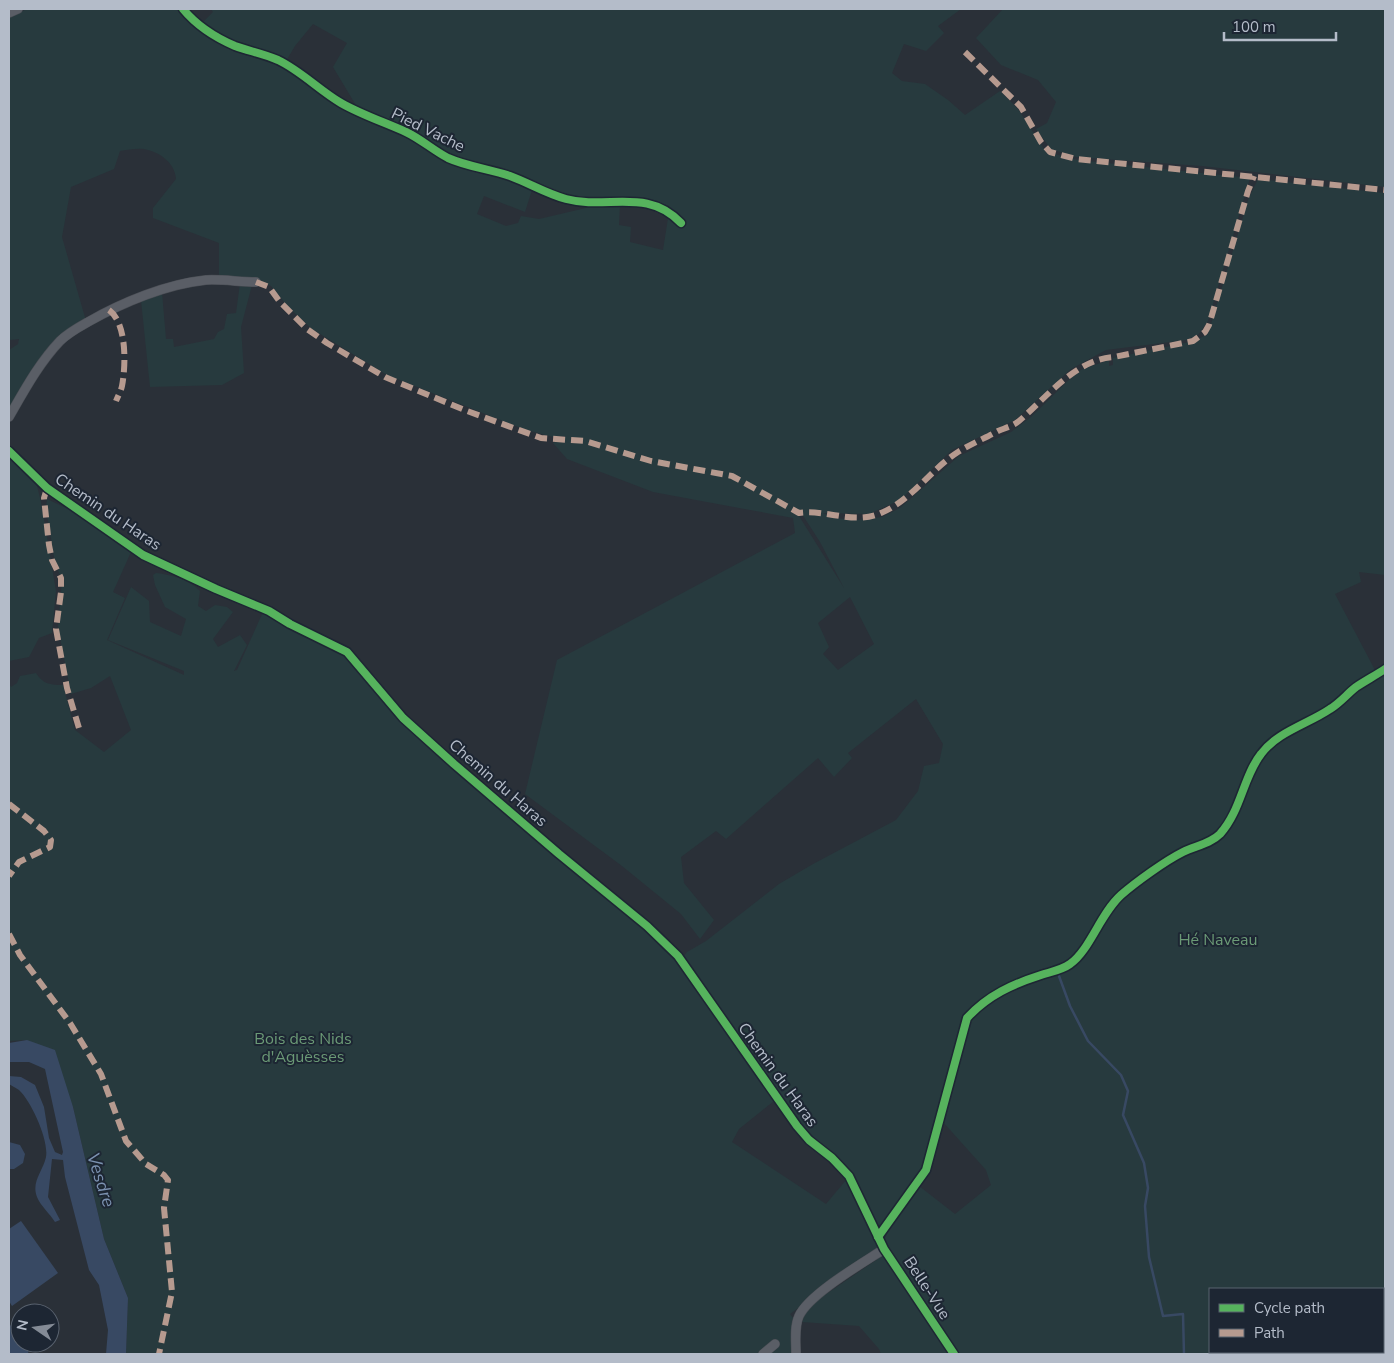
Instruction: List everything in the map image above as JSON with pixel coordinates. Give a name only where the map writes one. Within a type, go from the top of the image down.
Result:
[{"type":"street","points":[[9,13],[18,9]]},
{"type":"street","name":"Pied Vache","points":[[183,9],[207,33],[235,46],[277,60],[296,71],[334,99],[358,112],[405,132],[448,157],[484,170],[509,176],[567,200],[595,203],[627,201],[653,205],[667,211],[681,223]]},
{"type":"street","points":[[9,417],[29,382],[61,340],[109,310],[131,300],[176,286],[207,280],[256,282]]},
{"type":"street","name":"Chemin du Haras","points":[[9,451],[46,488],[143,555],[269,611],[290,624],[347,652],[403,718],[552,847],[647,926],[678,956],[797,1126],[809,1140],[832,1158],[849,1176],[878,1237]]},
{"type":"street","points":[[878,1237],[926,1170],[964,1028],[968,1018],[977,1007],[1013,984],[1068,965],[1077,957],[1103,916],[1121,895],[1183,852],[1214,839],[1220,834],[1232,817],[1255,764],[1267,746],[1280,737],[1314,720],[1357,687],[1385,669]]},
{"type":"street","name":"Belle-Vue","points":[[878,1237],[884,1249],[954,1354]]},
{"type":"street","name":"Belle-Vue","points":[[796,1354],[797,1322],[804,1308],[817,1295],[884,1249]]},
{"type":"street","points":[[763,1354],[775,1344]]},
{"type":"green space","name":"Hé Naveau","points":[[27,9],[180,9],[203,31],[273,60],[361,118],[393,129],[445,160],[533,187],[525,212],[484,196],[477,214],[506,226],[518,223],[521,216],[539,219],[603,204],[620,204],[619,225],[631,227],[630,242],[663,250],[669,212],[632,201],[564,197],[453,157],[357,107],[333,67],[347,43],[313,24],[295,46],[286,61],[228,41],[201,24],[213,12],[211,9],[961,9],[938,26],[944,33],[926,51],[904,44],[892,73],[902,81],[925,84],[965,115],[1000,91],[1018,109],[1046,152],[1078,160],[1250,178],[1208,321],[1198,335],[1186,340],[1106,350],[1071,369],[1015,420],[952,450],[900,500],[869,514],[823,513],[834,518],[857,520],[882,517],[900,508],[959,456],[1011,432],[1031,417],[1078,371],[1109,360],[1109,366],[1113,365],[1113,358],[1194,341],[1208,334],[1248,200],[1258,179],[1385,193],[1385,575],[1359,572],[1361,582],[1335,594],[1376,672],[1328,708],[1272,746],[1385,672],[1385,1354],[957,1354],[884,1240],[892,1224],[919,1186],[955,1214],[991,1185],[986,1170],[943,1122],[968,1025],[987,1004],[998,997],[1061,973],[1015,982],[965,1018],[924,1169],[887,1220],[878,1226],[851,1174],[810,1137],[699,982],[684,956],[779,884],[896,820],[918,791],[924,766],[939,763],[943,744],[916,699],[848,753],[852,758],[834,777],[818,758],[726,839],[716,831],[681,857],[684,883],[714,920],[700,939],[681,914],[622,866],[525,794],[557,660],[795,533],[793,518],[653,492],[567,459],[553,443],[566,436],[553,437],[523,429],[387,375],[312,329],[289,308],[271,286],[256,280],[219,277],[219,243],[153,218],[153,208],[176,179],[170,163],[150,150],[120,151],[114,169],[71,187],[62,237],[86,321],[54,342],[9,409],[9,350],[18,344],[19,339],[10,340],[9,17]],"holes":[[[802,514],[820,542],[844,588],[799,516]],[[850,597],[874,644],[838,670],[823,654],[829,647],[818,623]]]},
{"type":"green space","points":[[1003,9],[1385,9],[1385,187],[1202,166],[1076,157],[1051,149],[1036,129],[1047,123],[1056,102],[1038,80],[1001,65],[976,38]]},
{"type":"green space","points":[[240,283],[252,285],[241,327],[244,373],[222,385],[150,387],[141,300],[162,292],[166,339],[173,339],[174,347],[214,339],[218,332],[224,329],[227,314],[236,313]]},
{"type":"green space","points":[[9,457],[36,482],[56,591],[52,633],[39,638],[29,657],[9,661]]},
{"type":"green space","name":"Bois des Nids d'Aguèsses","points":[[47,499],[83,516],[131,552],[113,592],[125,598],[107,640],[184,675],[184,671],[108,640],[131,587],[149,601],[150,622],[181,636],[186,619],[165,607],[155,585],[153,575],[156,573],[180,578],[190,583],[200,591],[198,606],[206,611],[215,605],[227,607],[233,612],[213,639],[218,647],[240,635],[247,645],[234,671],[237,670],[263,612],[348,655],[405,722],[673,957],[774,1101],[739,1129],[732,1142],[826,1204],[847,1179],[879,1248],[790,1314],[793,1318],[793,1354],[126,1354],[128,1298],[104,1239],[73,1107],[27,1040],[9,1041],[9,683],[11,687],[17,683],[20,676],[36,673],[41,680],[47,683],[63,685],[75,730],[104,752],[131,730],[110,676],[91,688],[71,694],[58,627],[62,580],[55,563],[46,508]]},
{"type":"green space","points":[[885,1254],[952,1354],[881,1354],[879,1349],[859,1326],[802,1322],[806,1311],[819,1299]]},
{"type":"water","name":"Vesdre","points":[[27,1040],[55,1050],[73,1107],[104,1239],[128,1298],[126,1354],[106,1354],[108,1330],[99,1285],[89,1270],[65,1177],[63,1160],[52,1159],[48,1197],[60,1220],[55,1222],[37,1197],[35,1186],[45,1162],[45,1141],[34,1112],[24,1095],[9,1084],[9,1076],[21,1077],[35,1085],[44,1107],[49,1138],[55,1152],[62,1155],[63,1152],[45,1069],[29,1062],[9,1062],[9,1043]]},
{"type":"water","points":[[9,1142],[20,1145],[25,1154],[23,1163],[14,1169],[9,1169]]},
{"type":"water","points":[[21,1221],[58,1273],[16,1303],[10,1303],[9,1301],[9,1229]]},
{"type":"water","points":[[9,1325],[10,1353],[28,1353],[9,1354]]},
{"type":"waterway","points":[[1059,976],[1070,1006],[1088,1041],[1121,1075],[1128,1091],[1123,1115],[1144,1163],[1148,1188],[1145,1206],[1149,1257],[1163,1316],[1183,1314],[1184,1354]]},
{"type":"marked path","points":[[965,52],[1021,107],[1041,142],[1050,152],[1076,159],[1385,190]]},
{"type":"marked path","points":[[256,282],[269,287],[280,302],[307,329],[327,343],[385,377],[467,411],[541,438],[585,441],[651,461],[732,476],[799,513],[809,512],[861,518],[881,513],[902,501],[958,452],[1017,423],[1074,372],[1100,359],[1193,341],[1205,332],[1209,325],[1254,176]]},
{"type":"marked path","points":[[109,310],[119,324],[124,345],[122,388],[116,401]]},
{"type":"marked path","points":[[47,488],[44,498],[49,545],[52,560],[61,578],[56,629],[67,688],[79,728]]},
{"type":"marked path","points":[[9,804],[44,831],[51,840],[50,847],[19,862],[9,876]]},
{"type":"marked path","points":[[9,934],[20,955],[70,1023],[101,1074],[126,1141],[146,1164],[164,1175],[168,1180],[164,1208],[172,1292],[159,1354]]},
{"type":"cycle path","points":[[183,9],[206,31],[220,39],[278,60],[341,103],[412,135],[448,158],[463,164],[510,176],[566,199],[581,202],[640,202],[668,212],[681,223]]},
{"type":"cycle path","points":[[9,451],[47,488],[143,555],[269,611],[290,624],[347,652],[403,718],[559,854],[647,926],[678,956],[797,1126],[809,1140],[832,1158],[849,1176],[884,1249],[954,1354]]},
{"type":"cycle path","points":[[878,1237],[926,1170],[967,1018],[983,1003],[1001,991],[1070,964],[1083,950],[1107,912],[1121,895],[1168,861],[1183,852],[1212,840],[1220,834],[1233,815],[1255,763],[1268,746],[1284,734],[1334,707],[1356,687],[1385,669]]}]
